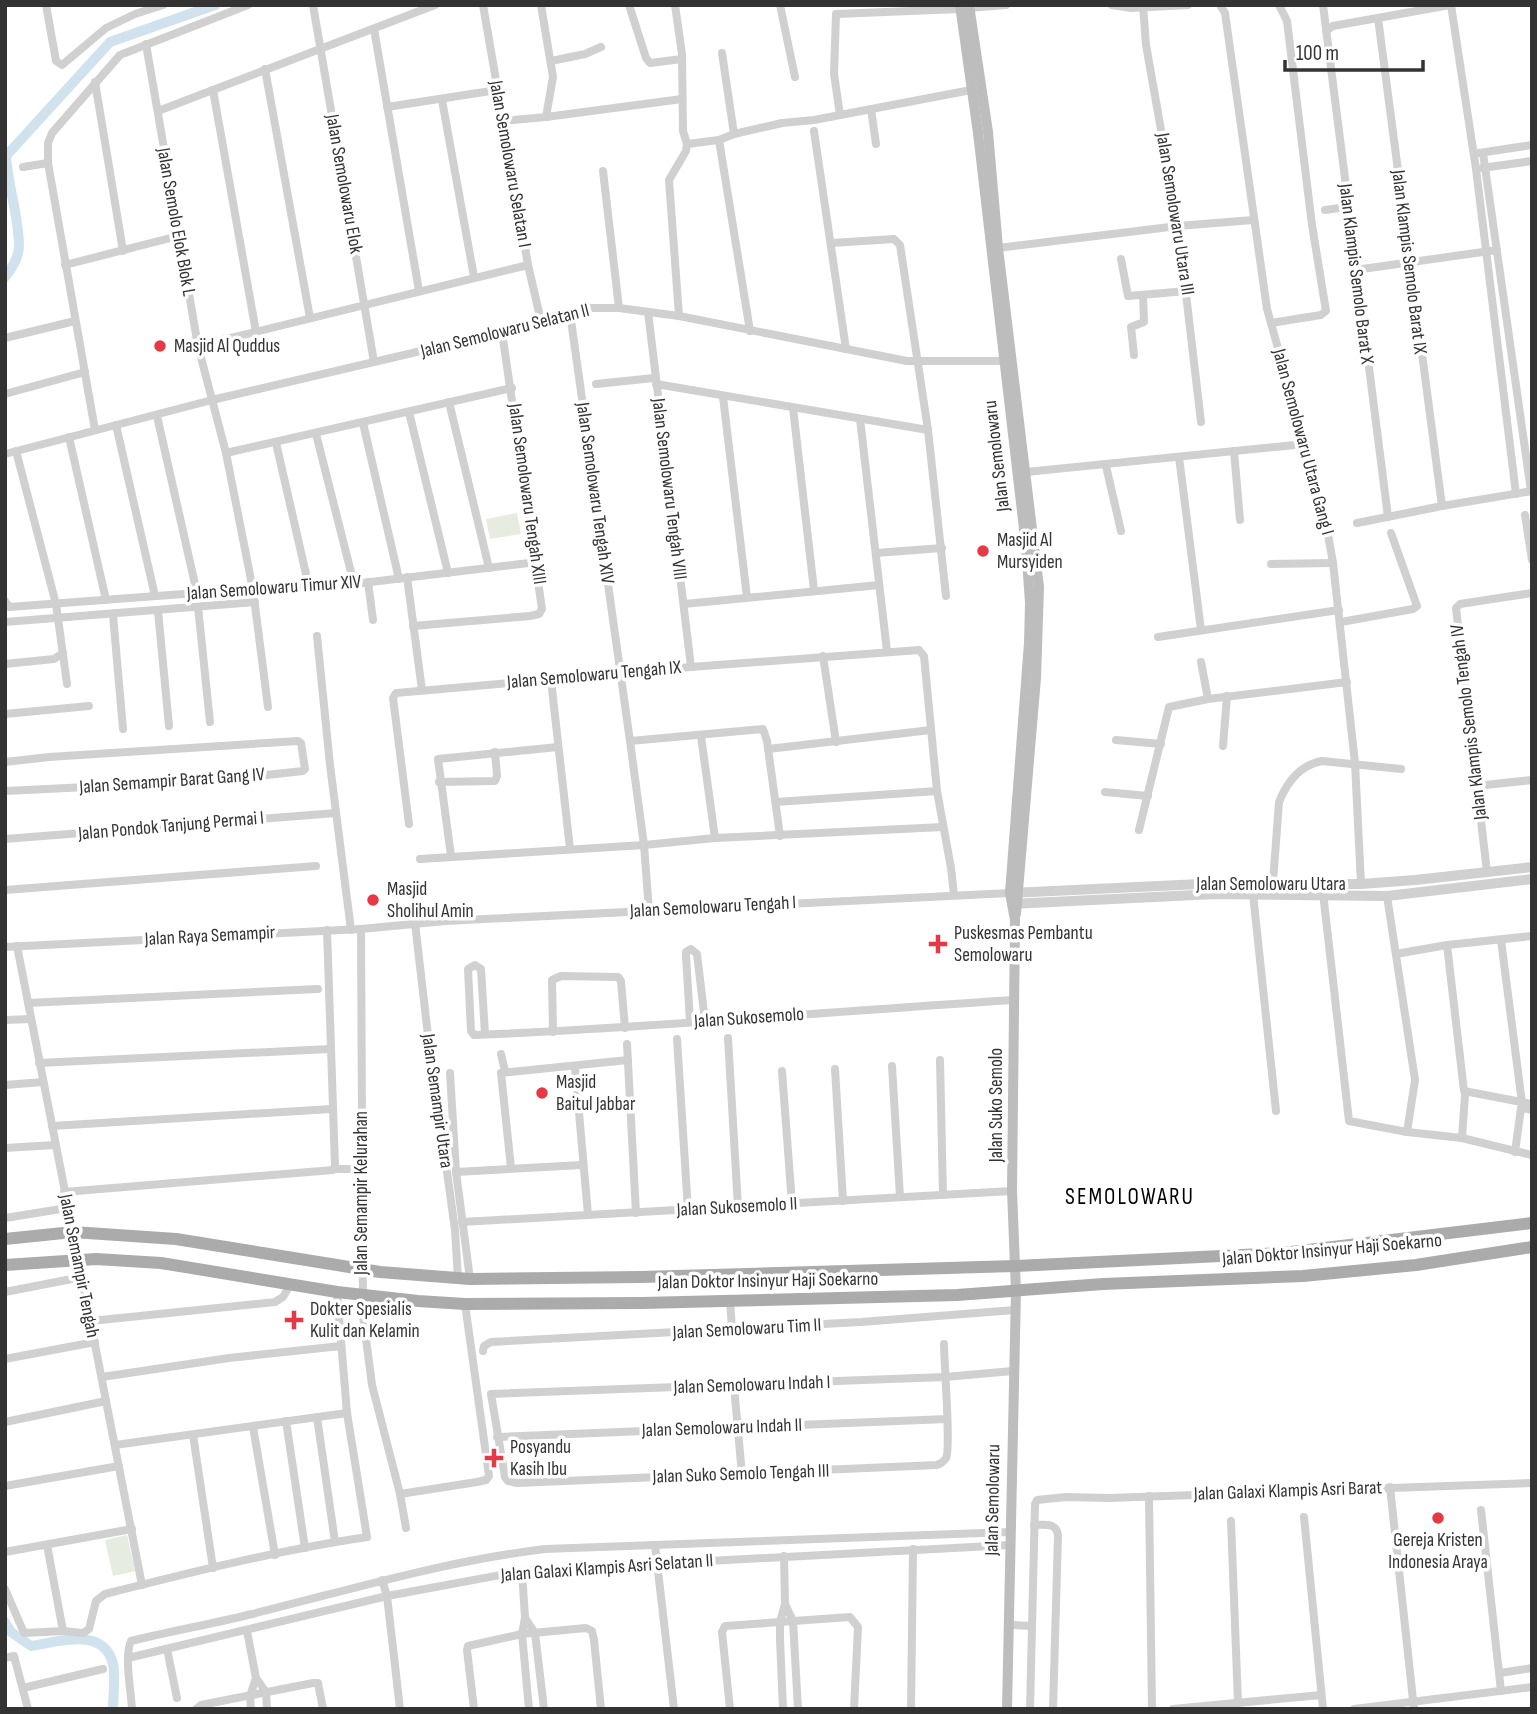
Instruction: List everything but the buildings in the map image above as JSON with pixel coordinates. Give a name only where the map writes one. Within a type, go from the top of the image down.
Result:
[{"type":"main road","name":"Jalan Semolowaru","points":[[964,7],[971,90],[983,133],[1008,361],[1036,550],[1035,603],[1015,898]]},
{"type":"main road","name":"Jalan Semolowaru","points":[[964,7],[998,248],[1026,547],[1035,603]]},
{"type":"main road","name":"Jalan Suko Semolo","points":[[1015,898],[1012,1191],[1016,1291]]},
{"type":"main road","name":"Jalan Doktor Insinyur Haji Soekarno","points":[[5,1239],[72,1232],[176,1239],[361,1270],[464,1279],[641,1277],[1016,1266],[1283,1253],[1532,1223]]},
{"type":"main road","points":[[1498,1227],[1493,1239],[1497,1249],[1503,1252]]},
{"type":"main road","points":[[1460,1233],[1466,1237],[1469,1245],[1469,1252],[1464,1258]]},
{"type":"main road","name":"Jalan Doktor Insinyur Haji Soekarno","points":[[5,1265],[78,1259],[162,1263],[337,1292],[466,1304],[642,1303],[881,1298],[1103,1284],[1303,1276],[1416,1265],[1532,1247]]},
{"type":"main road","points":[[678,1275],[674,1289],[681,1302]]},
{"type":"main road","points":[[641,1277],[646,1281],[649,1290],[642,1303]]},
{"type":"main road","name":"Jalan Semolowaru","points":[[1007,1709],[1021,1626],[1010,1545],[1016,1291]]},
{"type":"street","points":[[46,5],[55,61],[58,65],[62,65],[106,28],[134,9],[163,5]]},
{"type":"street","points":[[96,430],[65,265],[48,163],[48,143],[52,133],[116,58],[247,5]]},
{"type":"street","name":"Jalan Semolowaru Elok","points":[[313,5],[374,362]]},
{"type":"street","points":[[158,111],[435,5]]},
{"type":"street","name":"Jalan Semolowaru Selatan I","points":[[483,5],[528,265],[541,321]]},
{"type":"street","points":[[541,5],[553,77],[546,117]]},
{"type":"street","points":[[629,5],[650,63],[682,59]]},
{"type":"street","points":[[675,5],[682,59],[683,131],[687,144],[686,151],[668,180],[679,316]]},
{"type":"street","points":[[780,5],[795,76]]},
{"type":"street","points":[[840,115],[834,74],[838,36],[836,14],[1006,5]]},
{"type":"street","points":[[1112,5],[1188,5]]},
{"type":"street","points":[[1271,323],[1321,316],[1326,311],[1312,225],[1287,21],[1279,5]]},
{"type":"street","name":"Jalan Klampis Semolo Barat X","points":[[1323,5],[1388,516]]},
{"type":"street","points":[[1326,30],[1333,26],[1450,5],[1476,169],[1484,252],[1516,494]]},
{"type":"street","name":"Jalan Semolowaru Utara III","points":[[1143,6],[1146,45],[1178,226],[1201,422]]},
{"type":"street","name":"Jalan Semolowaru Utara Gang I","points":[[1225,6],[1267,309],[1305,444],[1333,563],[1355,763],[1361,884]]},
{"type":"street","name":"Jalan Klampis Semolo Barat IX","points":[[1378,18],[1442,506]]},
{"type":"street","points":[[374,29],[419,291]]},
{"type":"street","name":"Jalan Semolo Elok Blok L","points":[[146,44],[198,346],[226,453],[253,590],[268,707]]},
{"type":"street","points":[[551,61],[585,54],[601,47]]},
{"type":"street","points":[[722,53],[734,134]]},
{"type":"street","points":[[265,69],[310,318]]},
{"type":"street","points":[[95,82],[123,251]]},
{"type":"street","points":[[213,90],[256,331]]},
{"type":"street","points":[[387,107],[497,90]]},
{"type":"street","points":[[687,144],[719,140],[782,123],[971,90]]},
{"type":"street","points":[[503,121],[682,99]]},
{"type":"street","points":[[442,100],[474,277]]},
{"type":"street","points":[[871,109],[876,144]]},
{"type":"street","points":[[814,131],[846,349]]},
{"type":"street","points":[[719,140],[750,331]]},
{"type":"street","points":[[1473,154],[1532,145]]},
{"type":"street","points":[[1357,523],[1531,491],[1483,153]]},
{"type":"street","points":[[1476,169],[1532,161]]},
{"type":"street","points":[[23,167],[48,163]]},
{"type":"street","points":[[603,171],[619,308]]},
{"type":"street","points":[[1325,210],[1347,207]]},
{"type":"street","points":[[998,248],[1178,226],[1253,220]]},
{"type":"street","points":[[65,265],[178,236]]},
{"type":"street","points":[[832,243],[894,239],[899,242],[928,430],[946,596]]},
{"type":"street","points":[[1355,270],[1497,250]]},
{"type":"street","points":[[1121,258],[1127,295],[1187,291]]},
{"type":"street","points":[[198,346],[528,265]]},
{"type":"street","points":[[1134,355],[1131,329],[1144,322],[1143,295]]},
{"type":"street","name":"Jalan Semolowaru Selatan II","points":[[5,454],[212,400],[590,309],[619,308],[679,316],[918,361],[1008,361]]},
{"type":"street","name":"Jalan Semolowaru Tengah VIII","points":[[648,312],[691,667]]},
{"type":"street","name":"Jalan Semolowaru Tengah XIV","points":[[570,313],[630,740],[649,911]]},
{"type":"street","points":[[5,338],[75,321]]},
{"type":"street","name":"Jalan Semolowaru Tengah XIII","points":[[414,626],[539,614],[542,606],[502,332]]},
{"type":"street","points":[[5,394],[85,372]]},
{"type":"street","points":[[596,384],[655,381],[723,397],[928,430]]},
{"type":"street","points":[[226,453],[512,388]]},
{"type":"street","points":[[723,397],[747,597]]},
{"type":"street","points":[[449,402],[489,568]]},
{"type":"street","points":[[793,408],[814,590]]},
{"type":"street","points":[[409,412],[448,573]]},
{"type":"street","points":[[157,416],[197,593]]},
{"type":"street","points":[[860,419],[887,651]]},
{"type":"street","points":[[363,423],[414,626],[422,690]]},
{"type":"street","points":[[116,425],[155,596]]},
{"type":"street","points":[[316,434],[354,584]]},
{"type":"street","points":[[69,437],[106,600]]},
{"type":"street","points":[[276,443],[309,587]]},
{"type":"street","points":[[1026,472],[1305,444]]},
{"type":"street","points":[[16,451],[55,604],[67,684]]},
{"type":"street","points":[[1234,451],[1240,520]]},
{"type":"street","points":[[1179,457],[1202,630]]},
{"type":"street","points":[[1106,466],[1121,531]]},
{"type":"street","points":[[1525,515],[1532,560]]},
{"type":"street","points":[[1341,622],[1416,607],[1415,596],[1391,533]]},
{"type":"street","points":[[876,553],[942,548]]},
{"type":"street","name":"Jalan Semolowaru Timur XIV","points":[[7,604],[55,604],[354,584],[537,562]]},
{"type":"street","points":[[1271,564],[1333,563]]},
{"type":"street","points":[[368,582],[373,620]]},
{"type":"street","points":[[684,604],[879,585]]},
{"type":"street","name":"Jalan Klampis Semolo Tengah IV","points":[[1487,872],[1456,608],[1460,604],[1532,593]]},
{"type":"street","name":"Jalan Semolowaru Timur XIV","points":[[5,622],[255,602]]},
{"type":"street","points":[[198,607],[210,722]]},
{"type":"street","points":[[1158,637],[1339,610]]},
{"type":"street","points":[[158,611],[169,726]]},
{"type":"street","points":[[113,615],[124,729]]},
{"type":"street","points":[[317,636],[351,930]]},
{"type":"street","name":"Jalan Semolowaru Tengah IX","points":[[409,824],[393,697],[396,693],[919,650],[923,654],[931,730]]},
{"type":"street","points":[[5,664],[54,659],[63,653]]},
{"type":"street","points":[[823,656],[836,742]]},
{"type":"street","points":[[1201,662],[1208,699]]},
{"type":"street","points":[[551,680],[570,849]]},
{"type":"street","points":[[1139,830],[1169,707],[1227,696],[1347,682]]},
{"type":"street","points":[[1223,746],[1227,696]]},
{"type":"street","points":[[5,714],[89,706]]},
{"type":"street","points":[[630,740],[701,736],[760,728],[765,732],[780,836]]},
{"type":"street","points":[[768,749],[931,730],[937,790],[954,895]]},
{"type":"street","points":[[701,736],[715,838]]},
{"type":"street","points":[[1116,740],[1161,744]]},
{"type":"street","name":"Jalan Semampir Barat Gang IV","points":[[5,762],[296,741],[301,744],[305,769],[212,781],[5,791]]},
{"type":"street","points":[[451,856],[438,759],[558,747]]},
{"type":"street","points":[[439,782],[495,780],[495,752]]},
{"type":"street","points":[[1273,882],[1279,802],[1300,771],[1322,761],[1401,769]]},
{"type":"street","points":[[1476,786],[1532,780]]},
{"type":"street","points":[[776,802],[937,790]]},
{"type":"street","points":[[1105,792],[1148,796]]},
{"type":"street","name":"Jalan Pondok Tanjung Permai I","points":[[5,839],[336,813]]},
{"type":"street","points":[[420,859],[715,838],[943,827]]},
{"type":"street","points":[[5,890],[316,866]]},
{"type":"street","name":"Jalan Semolowaru Utara","points":[[1015,898],[1273,882],[1361,884],[1532,867]]},
{"type":"street","name":"Jalan Semolowaru Utara","points":[[1015,898],[1254,894],[1388,896],[1532,879]]},
{"type":"street","points":[[1322,884],[1347,1119],[1353,1123],[1407,1132],[1462,1138],[1532,1155]]},
{"type":"street","points":[[1254,894],[1276,1111]]},
{"type":"street","name":"Jalan Semolowaru Tengah I","points":[[415,923],[954,895],[1015,898]]},
{"type":"street","points":[[1388,896],[1415,1080],[1407,1132]]},
{"type":"street","name":"Jalan Raya Semampir","points":[[5,947],[351,930],[415,923]]},
{"type":"street","name":"Jalan Semampir Utara","points":[[415,923],[455,1230],[464,1279]]},
{"type":"street","name":"Jalan Semampir Kelurahan","points":[[361,929],[361,1270],[366,1352],[406,1528]]},
{"type":"street","points":[[327,930],[331,1170]]},
{"type":"street","points":[[1396,954],[1447,945],[1532,936]]},
{"type":"street","points":[[1501,940],[1522,1106],[1515,1152]]},
{"type":"street","points":[[1447,945],[1465,1093],[1462,1138]]},
{"type":"street","name":"Jalan Semampir Tengah","points":[[17,946],[142,1585]]},
{"type":"street","points":[[690,1023],[686,952],[691,949],[697,954],[705,1021]]},
{"type":"street","points":[[475,964],[481,969],[485,1034],[474,1035],[471,1031],[468,969],[475,964]]},
{"type":"street","points":[[553,1032],[552,984],[553,978],[561,976],[618,976],[621,981],[625,1028]]},
{"type":"street","points":[[27,1003],[317,989]]},
{"type":"street","name":"Jalan Sukosemolo","points":[[485,1034],[625,1028],[1014,1000]]},
{"type":"street","points":[[5,1020],[31,1018]]},
{"type":"street","points":[[728,1038],[738,1207]]},
{"type":"street","points":[[677,1039],[688,1210]]},
{"type":"street","points":[[627,1044],[636,1213]]},
{"type":"street","points":[[39,1063],[330,1049]]},
{"type":"street","points":[[501,1054],[505,1071]]},
{"type":"street","points":[[511,1168],[500,1076],[505,1071],[575,1067],[628,1060]]},
{"type":"street","points":[[940,1060],[943,1195]]},
{"type":"street","points":[[892,1066],[900,1197]]},
{"type":"street","points":[[575,1067],[588,1215]]},
{"type":"street","points":[[835,1069],[844,1200]]},
{"type":"street","points":[[782,1071],[792,1203]]},
{"type":"street","points":[[450,1073],[464,1279]]},
{"type":"street","points":[[5,1085],[43,1082]]},
{"type":"street","points":[[1465,1093],[1532,1110]]},
{"type":"street","points":[[1522,1106],[1532,1104]]},
{"type":"street","points":[[52,1126],[331,1109]]},
{"type":"street","points":[[5,1148],[55,1145]]},
{"type":"street","points":[[456,1172],[582,1165]]},
{"type":"street","points":[[64,1192],[361,1169]]},
{"type":"street","name":"Jalan Sukosemolo II","points":[[462,1223],[1012,1191]]},
{"type":"street","points":[[5,1218],[67,1208]]},
{"type":"street","points":[[5,1292],[82,1277]]},
{"type":"street","points":[[90,1321],[275,1301],[283,1297],[290,1285]]},
{"type":"street","points":[[5,1589],[24,1633],[63,1631],[78,1634],[89,1629],[99,1597],[213,1568],[367,1537],[347,1413],[337,1292]]},
{"type":"street","points":[[730,1300],[732,1330]]},
{"type":"street","points":[[400,1494],[477,1482],[486,1480],[489,1476],[466,1304]]},
{"type":"street","name":"Jalan Semolowaru Tim II","points":[[483,1351],[484,1346],[491,1342],[732,1330],[1015,1310]]},
{"type":"street","points":[[5,1359],[95,1342]]},
{"type":"street","name":"Jalan Suko Semolo Tengah III","points":[[491,1394],[506,1479],[511,1482],[742,1475],[937,1465],[944,1461],[947,1453],[944,1344]]},
{"type":"street","points":[[102,1377],[229,1358],[341,1346]]},
{"type":"street","name":"Jalan Semolowaru Indah I","points":[[491,1394],[945,1377],[1013,1371]]},
{"type":"street","points":[[734,1386],[742,1475]]},
{"type":"street","points":[[5,1422],[106,1401]]},
{"type":"street","points":[[115,1445],[347,1413]]},
{"type":"street","points":[[317,1418],[335,1542]]},
{"type":"street","name":"Jalan Semolowaru Indah II","points":[[497,1437],[947,1419]]},
{"type":"street","points":[[286,1421],[306,1548]]},
{"type":"street","points":[[253,1427],[275,1555]]},
{"type":"street","points":[[192,1434],[213,1568]]},
{"type":"street","points":[[5,1486],[119,1466]]},
{"type":"street","name":"Jalan Galaxi Klampis Asri Barat","points":[[1034,1525],[1035,1504],[1037,1500],[1044,1499],[1532,1483]]},
{"type":"street","points":[[1390,1488],[1414,1705]]},
{"type":"street","points":[[1149,1496],[1152,1709]]},
{"type":"street","points":[[1480,1510],[1501,1691]]},
{"type":"street","points":[[1304,1517],[1323,1709]]},
{"type":"street","points":[[1231,1521],[1238,1703]]},
{"type":"street","points":[[1030,1709],[1021,1626],[1034,1525],[1052,1525],[1058,1535],[1053,1709]]},
{"type":"street","points":[[5,1552],[132,1529]]},
{"type":"street","name":"Jalan Galaxi Klampis Asri Selatan II","points":[[1010,1532],[545,1549],[510,1553],[382,1580],[251,1614],[131,1641],[128,1658],[387,1596],[522,1571],[1010,1545]]},
{"type":"street","points":[[939,1535],[940,1548]]},
{"type":"street","points":[[47,1545],[63,1631]]},
{"type":"street","points":[[655,1545],[674,1709]]},
{"type":"street","points":[[911,1709],[913,1549]]},
{"type":"street","points":[[783,1709],[780,1622],[785,1604],[784,1556]]},
{"type":"street","points":[[522,1571],[525,1618],[522,1634],[529,1709]]},
{"type":"street","points":[[382,1580],[387,1596],[400,1709]]},
{"type":"street","points":[[785,1604],[793,1621],[798,1709]]},
{"type":"street","points":[[730,1709],[723,1627],[850,1617],[858,1627],[854,1709]]},
{"type":"street","points":[[525,1618],[535,1633],[544,1709]]},
{"type":"street","points":[[474,1709],[467,1647],[474,1643],[522,1634],[586,1629],[592,1631],[601,1709]]},
{"type":"street","points":[[247,1631],[256,1678],[265,1692],[267,1709]]},
{"type":"street","points":[[167,1648],[177,1698]]},
{"type":"street","points":[[5,1658],[14,1656],[28,1709]]},
{"type":"street","points":[[128,1658],[132,1709]]},
{"type":"street","points":[[1500,1673],[1532,1668]]},
{"type":"street","points":[[23,1688],[103,1669]]},
{"type":"street","points":[[251,1709],[250,1696],[256,1678]]},
{"type":"street","points":[[197,1709],[201,1704],[318,1683],[323,1709]]},
{"type":"street","points":[[1354,1709],[1414,1705],[1532,1687]]},
{"type":"street","points":[[1173,1709],[1321,1695]]},
{"type":"shaded area","points":[[517,513],[521,534],[490,539],[486,519]]},
{"type":"shaded area","points":[[127,1535],[135,1571],[113,1576],[105,1540]]},
{"type":"waterway","points":[[5,277],[15,262],[19,246],[6,156],[110,42],[215,5]]},
{"type":"waterway","points":[[5,1622],[11,1632],[31,1646],[79,1639],[100,1645],[108,1652],[113,1664],[113,1709]]},
{"type":"place","name":"Masjid Al Quddus","points":[[160,346]]},
{"type":"place","name":"Masjid Al Mursyiden","points":[[983,551]]},
{"type":"place","name":"Masjid Sholihul Amin","points":[[373,900]]},
{"type":"place","name":"Puskesmas Pembantu Semolowaru","points":[[938,944]]},
{"type":"place","name":"Masjid Baitul Jabbar","points":[[542,1093]]},
{"type":"place","name":"Dokter Spesialis Kulit dan Kelamin","points":[[294,1320]]},
{"type":"place","name":"Posyandu Kasih Ibu","points":[[494,1458]]},
{"type":"place","name":"Gereja Kristen Indonesia Araya","points":[[1438,1518]]},
{"type":"district","name":"SEMOLOWARU","points":[[1130,1197]]}]
